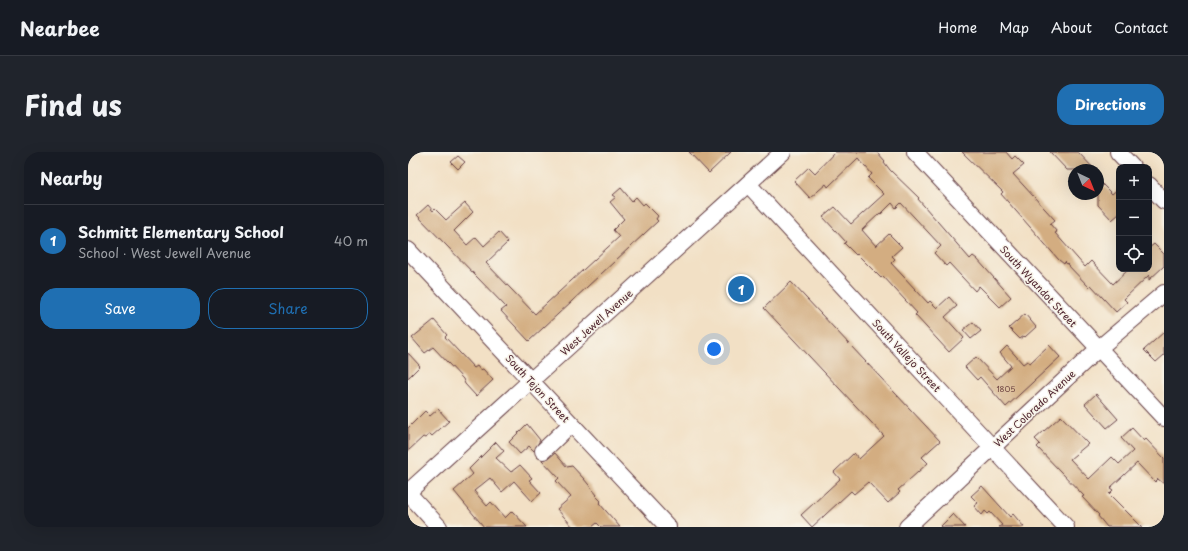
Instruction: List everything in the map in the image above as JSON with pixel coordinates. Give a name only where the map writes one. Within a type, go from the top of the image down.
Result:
[{"type":"street","name":"West Jewell Avenue","points":[[408,492],[783,152]]},
{"type":"street","name":"South Wyandot Street","points":[[915,152],[1164,418]]},
{"type":"street","points":[[1118,152],[1129,164]]},
{"type":"street","name":"South Vallejo Street","points":[[748,184],[1066,527]]},
{"type":"street","points":[[1152,188],[1164,201]]},
{"type":"street","name":"South Tejon Street","points":[[408,250],[668,527]]},
{"type":"street","name":"West Colorado Avenue","points":[[907,527],[1098,349],[1164,293]]},
{"type":"street","points":[[543,451],[572,424]]},
{"type":"street","points":[[408,492],[439,527]]},
{"type":"building","points":[[689,152],[731,152],[709,173]]},
{"type":"building","points":[[835,152],[877,152],[885,161],[884,162],[890,170],[919,198],[918,199],[970,259],[973,256],[977,259],[1011,297],[1000,307],[979,286],[975,291],[949,263],[946,266],[934,253],[941,246],[901,203],[896,208],[892,203],[881,214],[880,213],[862,230],[876,246],[889,234],[902,247],[892,256],[895,259],[891,263],[928,303],[930,301],[937,308],[949,297],[957,306],[945,317],[964,338],[949,352],[915,315],[917,313],[883,276],[881,278],[857,254],[856,255],[823,217],[835,207],[851,224],[884,194],[868,178],[872,174],[858,158],[828,187],[826,184],[810,198],[794,181],[809,167],[815,173]]},
{"type":"building","points":[[962,152],[1006,152],[1012,159],[1015,156],[1024,165],[1013,174],[1055,220],[1050,224],[1057,232],[1055,233],[1085,267],[1091,261],[1113,284],[1126,272],[1152,272],[1152,246],[1154,244],[1164,254],[1164,266],[1149,280],[1149,275],[1124,299],[1127,302],[1116,312],[1091,285],[1089,287],[1065,262],[1064,264],[1059,260],[1001,194],[1003,192]]},
{"type":"building","points":[[1050,152],[1078,152],[1089,164],[1068,164],[1067,170]]},
{"type":"building","points":[[458,156],[465,162],[458,169],[451,162]]},
{"type":"building","points":[[1104,186],[1112,194],[1116,191],[1116,217],[1112,220],[1098,205],[1098,200],[1104,200]]},
{"type":"building","points":[[621,188],[632,201],[636,197],[643,205],[645,203],[658,216],[656,219],[658,221],[529,341],[501,311],[506,307],[417,215],[428,205],[433,211],[435,209],[446,220],[465,203],[473,212],[454,231],[467,245],[476,237],[484,246],[499,232],[508,242],[486,263],[535,314],[619,237],[613,230],[624,219],[610,202],[616,197],[613,195]]},
{"type":"building","points":[[791,282],[940,441],[922,457],[928,463],[898,490],[900,492],[888,503],[868,482],[854,494],[851,491],[812,527],[801,515],[840,479],[834,472],[854,453],[859,459],[884,436],[764,308]]},
{"type":"building","points":[[1025,314],[1036,327],[1025,337],[1024,336],[1020,339],[1009,328]]},
{"type":"building","points":[[434,320],[447,335],[445,337],[474,368],[477,366],[480,370],[483,369],[493,380],[476,396],[465,384],[463,379],[433,347],[425,353],[412,338]]},
{"type":"building","points":[[973,322],[981,331],[971,339],[963,330]]},
{"type":"building","points":[[1164,332],[1164,355],[1156,362],[1144,350]]},
{"type":"building","points":[[1049,345],[1060,357],[1006,407],[980,377],[977,380],[965,367],[976,357],[997,379],[1011,366],[1000,353],[1007,346],[1023,364],[1027,361],[1030,363]]},
{"type":"building","points":[[408,353],[420,366],[408,378]]},
{"type":"building","points":[[1096,394],[1118,419],[1107,428],[1085,404]]},
{"type":"building","points":[[438,409],[449,421],[432,436],[430,434],[425,438],[423,437],[408,451],[408,428],[425,411],[430,416]]},
{"type":"building","points":[[1061,416],[1088,444],[1070,459],[1089,479],[1112,457],[1119,464],[1133,451],[1121,438],[1132,428],[1144,441],[1146,439],[1164,458],[1164,484],[1158,479],[1155,482],[1137,463],[1110,488],[1113,490],[1109,494],[1142,527],[1107,527],[1098,516],[1099,515],[1082,497],[1084,496],[1037,447],[1040,444],[1035,439]]},
{"type":"building","points":[[527,424],[540,440],[534,451],[529,446],[520,454],[509,442]]},
{"type":"building","points":[[496,442],[504,451],[496,458],[511,472],[520,465],[532,478],[529,480],[541,493],[532,501],[514,481],[502,492],[490,478],[474,491],[487,506],[491,502],[505,518],[512,511],[527,527],[484,527],[454,491],[473,474],[469,469]]},
{"type":"building","points":[[555,453],[567,467],[572,466],[584,479],[601,501],[599,503],[620,527],[601,527],[597,523],[592,527],[573,527],[557,509],[571,497],[556,481],[559,478],[542,460],[549,458]]},
{"type":"building","points":[[982,486],[1010,517],[1013,514],[1024,527],[999,527],[1002,525],[990,512],[988,514],[985,511],[982,515],[974,506],[978,503],[971,496]]},
{"type":"building","points":[[953,514],[965,527],[940,527]]},
{"type":"place","name":"Schmitt Elementary School","points":[[741,289]]}]
